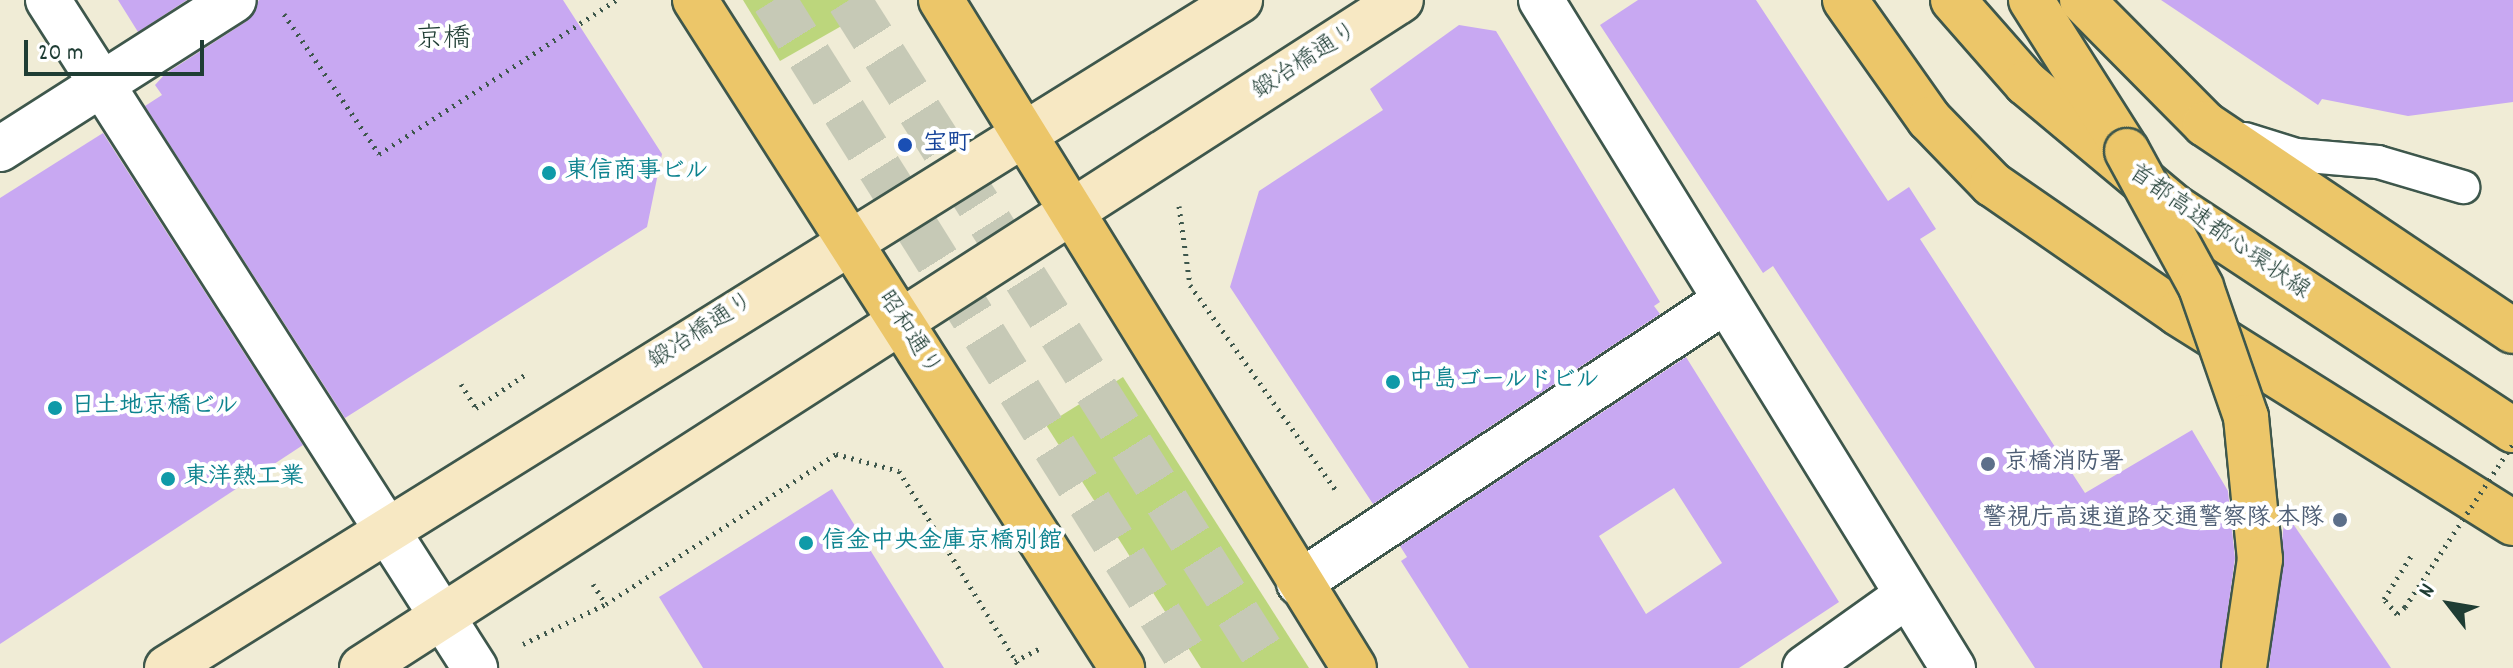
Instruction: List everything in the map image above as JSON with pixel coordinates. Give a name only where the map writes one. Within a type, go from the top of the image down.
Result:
[{"type":"main road","name":"昭和通り","points":[[695,0],[1122,668]]},
{"type":"main road","points":[[941,0],[1354,668]]},
{"type":"main road","points":[[1845,0],[1929,119],[1992,184],[2178,313],[2513,523]]},
{"type":"main road","name":"首都高速都心環状線","points":[[1953,0],[2026,83],[2173,206],[2513,430]]},
{"type":"main road","points":[[2031,0],[2172,227],[2228,355],[2255,471],[2260,559],[2244,668]]},
{"type":"main road","points":[[2082,0],[2205,124],[2513,331]]},
{"type":"street","points":[[48,0],[448,616],[475,668]]},
{"type":"street","points":[[0,149],[234,0]]},
{"type":"street","name":"鍛冶橋通り","points":[[167,668],[392,529],[846,239],[1240,0]]},
{"type":"street","name":"鍛冶橋通り","points":[[362,668],[904,325],[1401,0]]},
{"type":"street","points":[[1541,0],[1722,303],[1953,668]]},
{"type":"street","points":[[1299,583],[1722,303]]},
{"type":"street","points":[[1805,668],[1906,596]]},
{"type":"lane","points":[[2205,124],[2296,155],[2334,157],[2463,187]]},
{"type":"path","points":[[275,0],[379,154],[616,0]]},
{"type":"path","points":[[1189,193],[1179,205],[1190,285],[1345,505]]},
{"type":"path","points":[[461,384],[476,408],[526,374]]},
{"type":"path","points":[[2411,556],[2387,594],[2386,608],[2401,612],[2513,444]]},
{"type":"path","points":[[523,644],[606,604],[836,454],[899,471],[1020,668]]},
{"type":"path","points":[[606,575],[593,583],[606,604]]},
{"type":"green space","points":[[743,0],[851,0],[859,16],[780,61]]},
{"type":"green space","points":[[1123,377],[1309,668],[1201,668],[1046,425]]},
{"type":"building","points":[[118,0],[187,0],[138,32]]},
{"type":"building","points":[[259,0],[563,0],[662,154],[647,227],[345,418],[145,106],[162,95],[155,85],[165,74],[247,21]]},
{"type":"building","points":[[1638,0],[1756,0],[1888,201],[1909,187],[1936,229],[1920,239],[2085,493],[2192,430],[2228,491],[2235,558],[2220,668],[2035,668],[1773,266],[1763,273],[1600,25]]},
{"type":"building","points":[[2161,0],[2513,0],[2513,102],[2408,116],[2322,99],[2318,105]]},
{"type":"building","points":[[1459,25],[1496,31],[1660,302],[1654,306],[1660,314],[1373,504],[1230,287],[1259,191],[1383,110],[1370,89]]},
{"type":"building","points":[[103,133],[303,445],[0,644],[0,198]]},
{"type":"building","points":[[1686,357],[1839,602],[1739,668],[1469,668],[1401,561],[1407,557],[1400,546]],"holes":[[[1674,488],[1722,563],[1646,614],[1599,536]]]},
{"type":"building","name":"信金中央金庫京橋別館","points":[[832,489],[944,668],[703,668],[659,597]]},
{"type":"building","points":[[2285,512],[2391,668],[2269,668]]},
{"type":"tunnel","points":[[774,0],[1193,668]]},
{"type":"tunnel","points":[[849,0],[1272,668]]},
{"type":"place","name":"宝町","points":[[905,145]]},
{"type":"place","name":"東信商事ビル","points":[[549,173]]},
{"type":"place","name":"中島ゴールドビル","points":[[1393,382]]},
{"type":"place","name":"日土地京橋ビル","points":[[55,408]]},
{"type":"place","name":"京橋消防署","points":[[1988,464]]},
{"type":"place","name":"東洋熱工業","points":[[168,479]]},
{"type":"place","name":"警視庁高速道路交通警察隊 本隊","points":[[2340,520]]},
{"type":"place","name":"信金中央金庫京橋別館","points":[[806,543]]},
{"type":"district","name":"京橋","points":[[443,41]]}]
